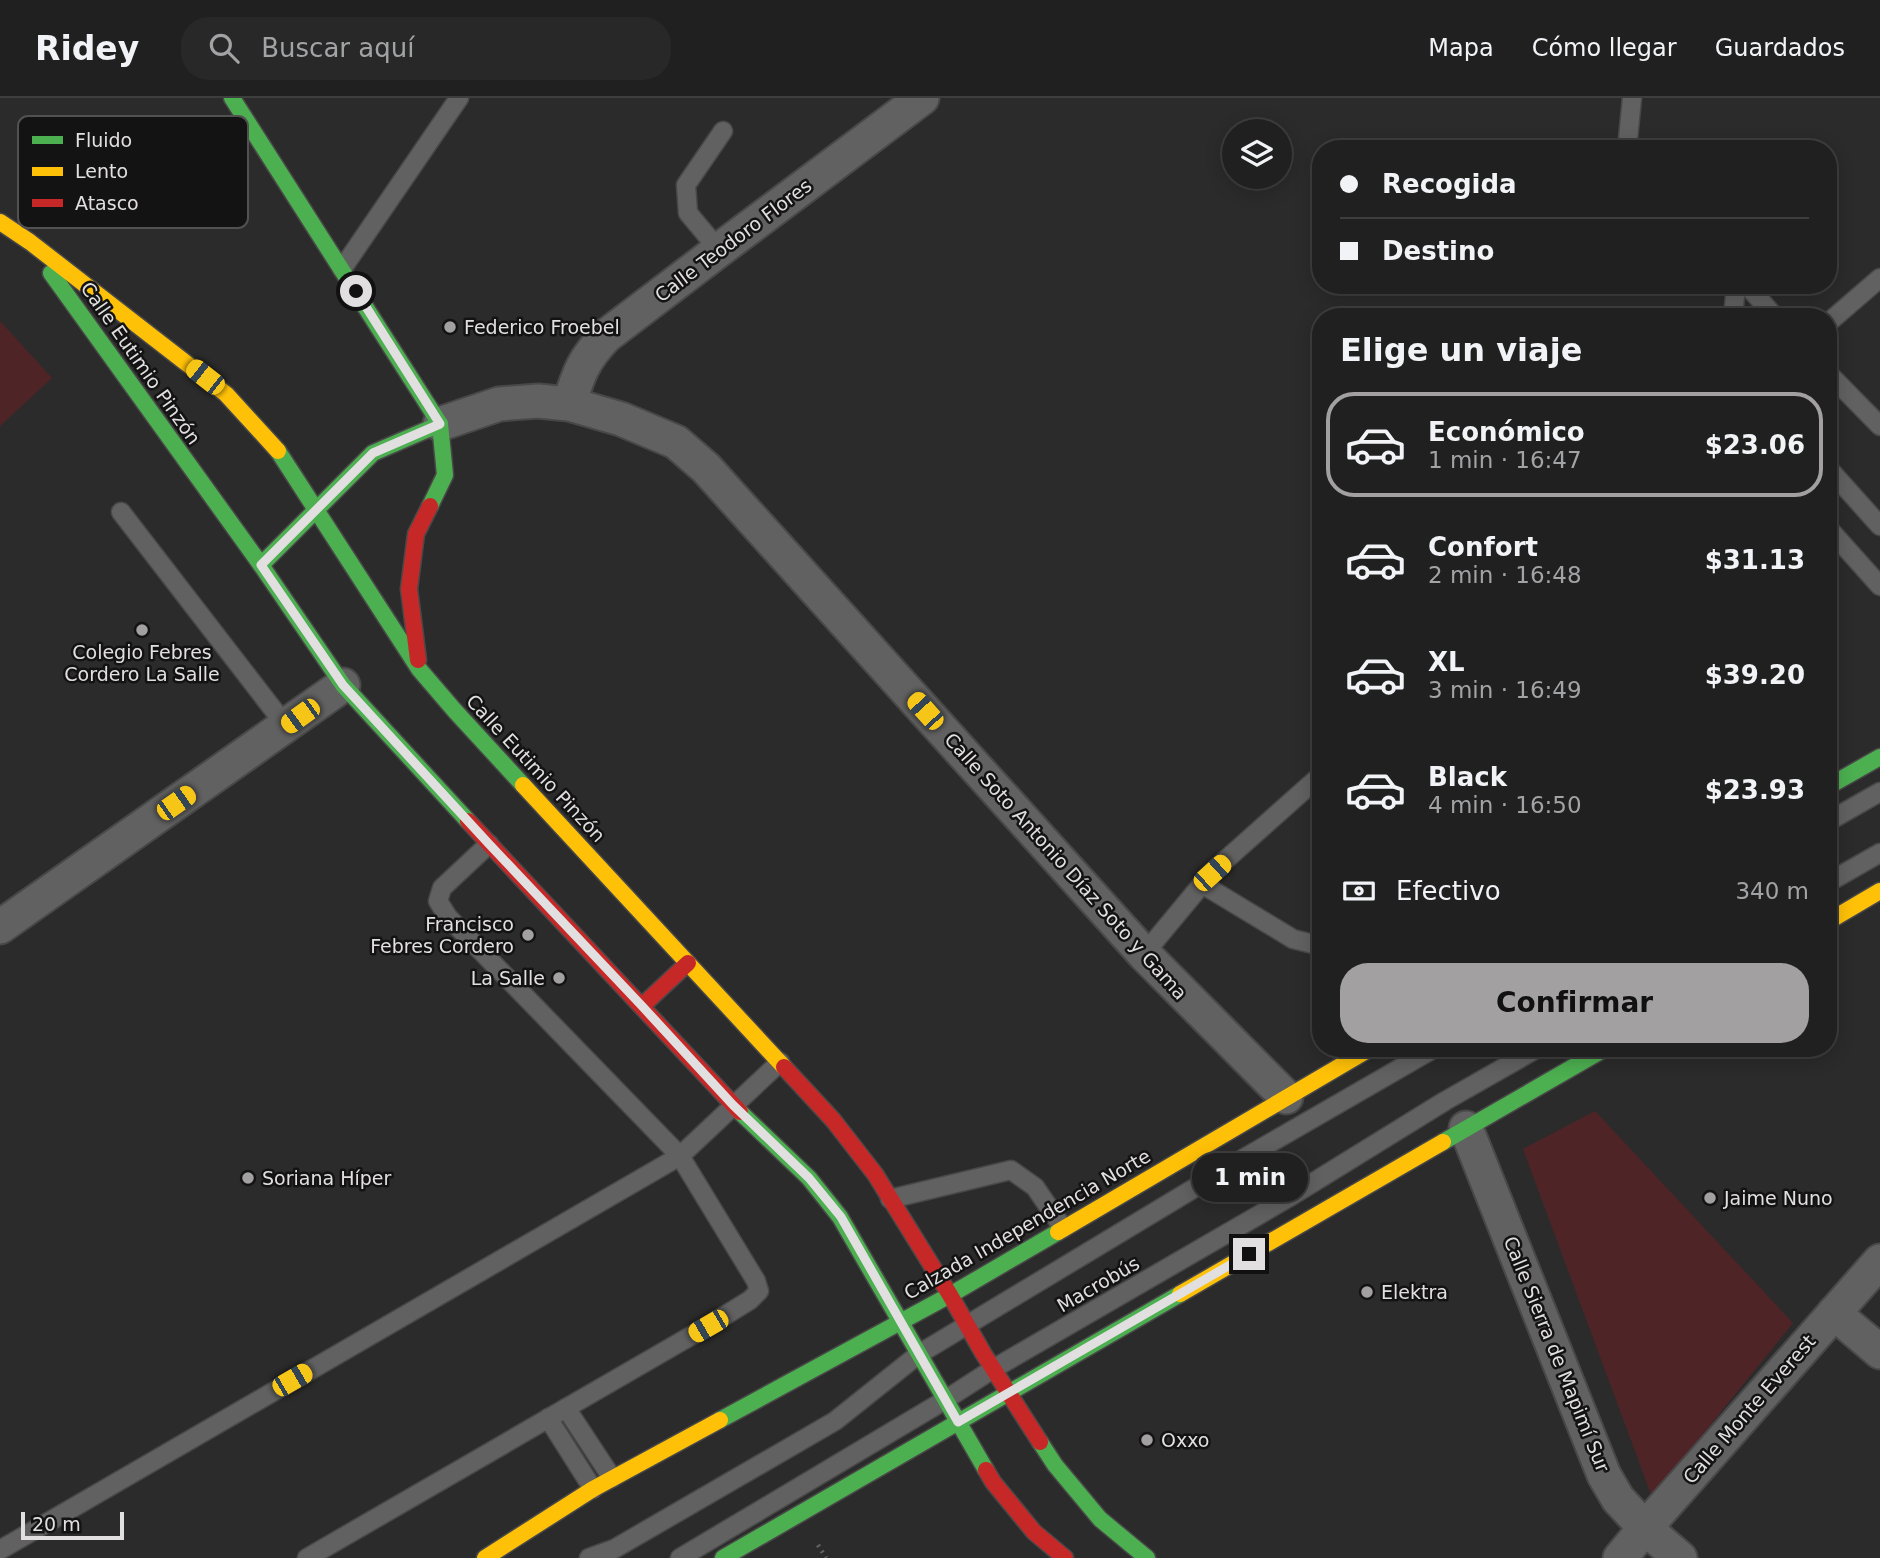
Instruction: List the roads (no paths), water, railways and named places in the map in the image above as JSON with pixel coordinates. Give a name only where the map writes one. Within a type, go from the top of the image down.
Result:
[{"type":"street","points":[[232,98],[244,116]]},
{"type":"street","name":"Calle Teodoro Flores","points":[[569,404],[578,374],[590,353],[606,336],[922,98]]},
{"type":"street","points":[[248,123],[440,424],[445,475],[416,534],[409,589],[419,669]]},
{"type":"street","name":"Calle Eutimio Pinzón","points":[[0,222],[30,242],[226,394],[279,452],[419,669],[833,1120],[875,1174],[950,1295],[982,1353],[1055,1465],[1100,1520],[1147,1558]]},
{"type":"street","name":"Calle Eutimio Pinzón","points":[[30,242],[261,565],[343,685],[733,1105],[809,1178],[841,1217],[993,1482],[1034,1532],[1065,1558]]},
{"type":"street","name":"Calle Soto Antonio Díaz Soto y Gama","points":[[440,424],[499,404],[538,401],[569,404],[621,419],[676,442],[706,467],[1144,954],[1286,1097]]},
{"type":"street","points":[[261,565],[373,453],[440,424]]},
{"type":"street","points":[[0,927],[343,685]]},
{"type":"street","points":[[1837,781],[1880,757]]},
{"type":"street","points":[[1837,915],[1880,891]]},
{"type":"street","points":[[642,1006],[688,963]]},
{"type":"street","name":"Calzada Independencia Norte","points":[[485,1558],[612,1478],[950,1295],[1355,1057]]},
{"type":"street","points":[[723,1558],[1590,1057]]},
{"type":"street","name":"Calle Sierra de Mapimí Sur","points":[[1466,1128],[1604,1475],[1618,1499],[1644,1528],[1681,1558]]},
{"type":"street","name":"Calle Monte Everest","points":[[1620,1558],[1880,1261]]},
{"type":"street","points":[[1834,1313],[1880,1352]]},
{"type":"lane","points":[[342,269],[459,98]]},
{"type":"lane","points":[[1628,140],[1632,98]]},
{"type":"lane","points":[[719,250],[688,213],[686,185],[723,131]]},
{"type":"lane","points":[[1837,315],[1880,278]]},
{"type":"lane","points":[[1755,294],[1767,308]]},
{"type":"lane","points":[[1837,382],[1880,426]]},
{"type":"lane","points":[[1837,477],[1880,526]]},
{"type":"lane","points":[[121,512],[286,726]]},
{"type":"lane","points":[[1837,538],[1880,586]]},
{"type":"lane","points":[[1144,954],[1212,873],[1312,783]]},
{"type":"lane","points":[[1837,816],[1880,792]]},
{"type":"lane","points":[[307,1558],[708,1326],[759,1292],[757,1281],[681,1156],[448,917],[438,901],[442,888],[489,844]]},
{"type":"lane","points":[[1837,877],[1880,853]]},
{"type":"lane","points":[[1202,884],[1293,939],[1312,944]]},
{"type":"lane","name":"Macrobús","points":[[589,1558],[614,1549],[835,1421],[919,1354],[1246,1157],[1419,1057]]},
{"type":"lane","name":"Macrobús","points":[[680,1558],[993,1369],[1522,1057]]},
{"type":"lane","points":[[0,1550],[681,1156],[780,1062]]},
{"type":"lane","points":[[891,1199],[1010,1170],[1035,1187],[1063,1228]]},
{"type":"lane","points":[[566,1408],[612,1478]]},
{"type":"lane","points":[[548,1418],[593,1489]]},
{"type":"place","name":"Federico Froebel","points":[[450,327]]},
{"type":"place","name":"Colegio Febres Cordero La Salle","points":[[142,630]]},
{"type":"place","name":"Francisco Febres Cordero","points":[[528,935]]},
{"type":"place","name":"La Salle","points":[[559,978]]},
{"type":"place","name":"Soriana Híper","points":[[248,1178]]},
{"type":"place","name":"Jaime Nuno","points":[[1710,1198]]},
{"type":"place","name":"Elektra","points":[[1367,1292]]},
{"type":"place","name":"Oxxo","points":[[1147,1440]]}]
